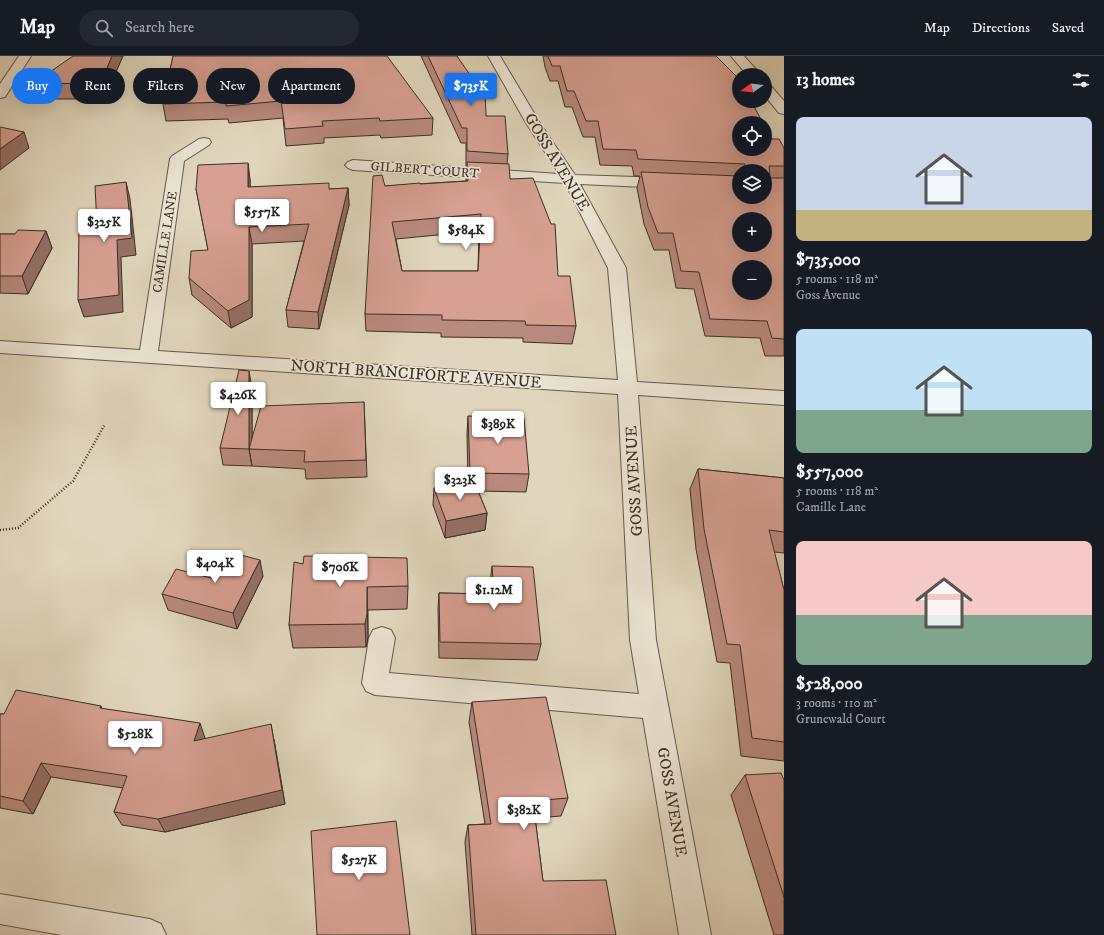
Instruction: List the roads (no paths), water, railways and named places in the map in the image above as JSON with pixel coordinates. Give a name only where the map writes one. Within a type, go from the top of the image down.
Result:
[{"type":"street","points":[[0,94],[25,56]]},
{"type":"street","name":"GOSS AVENUE","points":[[494,56],[533,122],[570,179],[617,268],[628,388],[643,640],[695,935]]},
{"type":"street","points":[[737,56],[748,68]]},
{"type":"street","points":[[772,96],[784,110]]},
{"type":"street","name":"CAMILLE LANE","points":[[148,357],[178,159],[204,142]]},
{"type":"street","name":"GILBERT COURT","points":[[353,165],[570,179],[685,184]]},
{"type":"street","name":"NORTH BRANCIFORTE AVENUE","points":[[0,347],[784,398]]},
{"type":"street","points":[[382,638],[375,683],[655,707]]},
{"type":"street","points":[[0,909],[150,935]]}]
